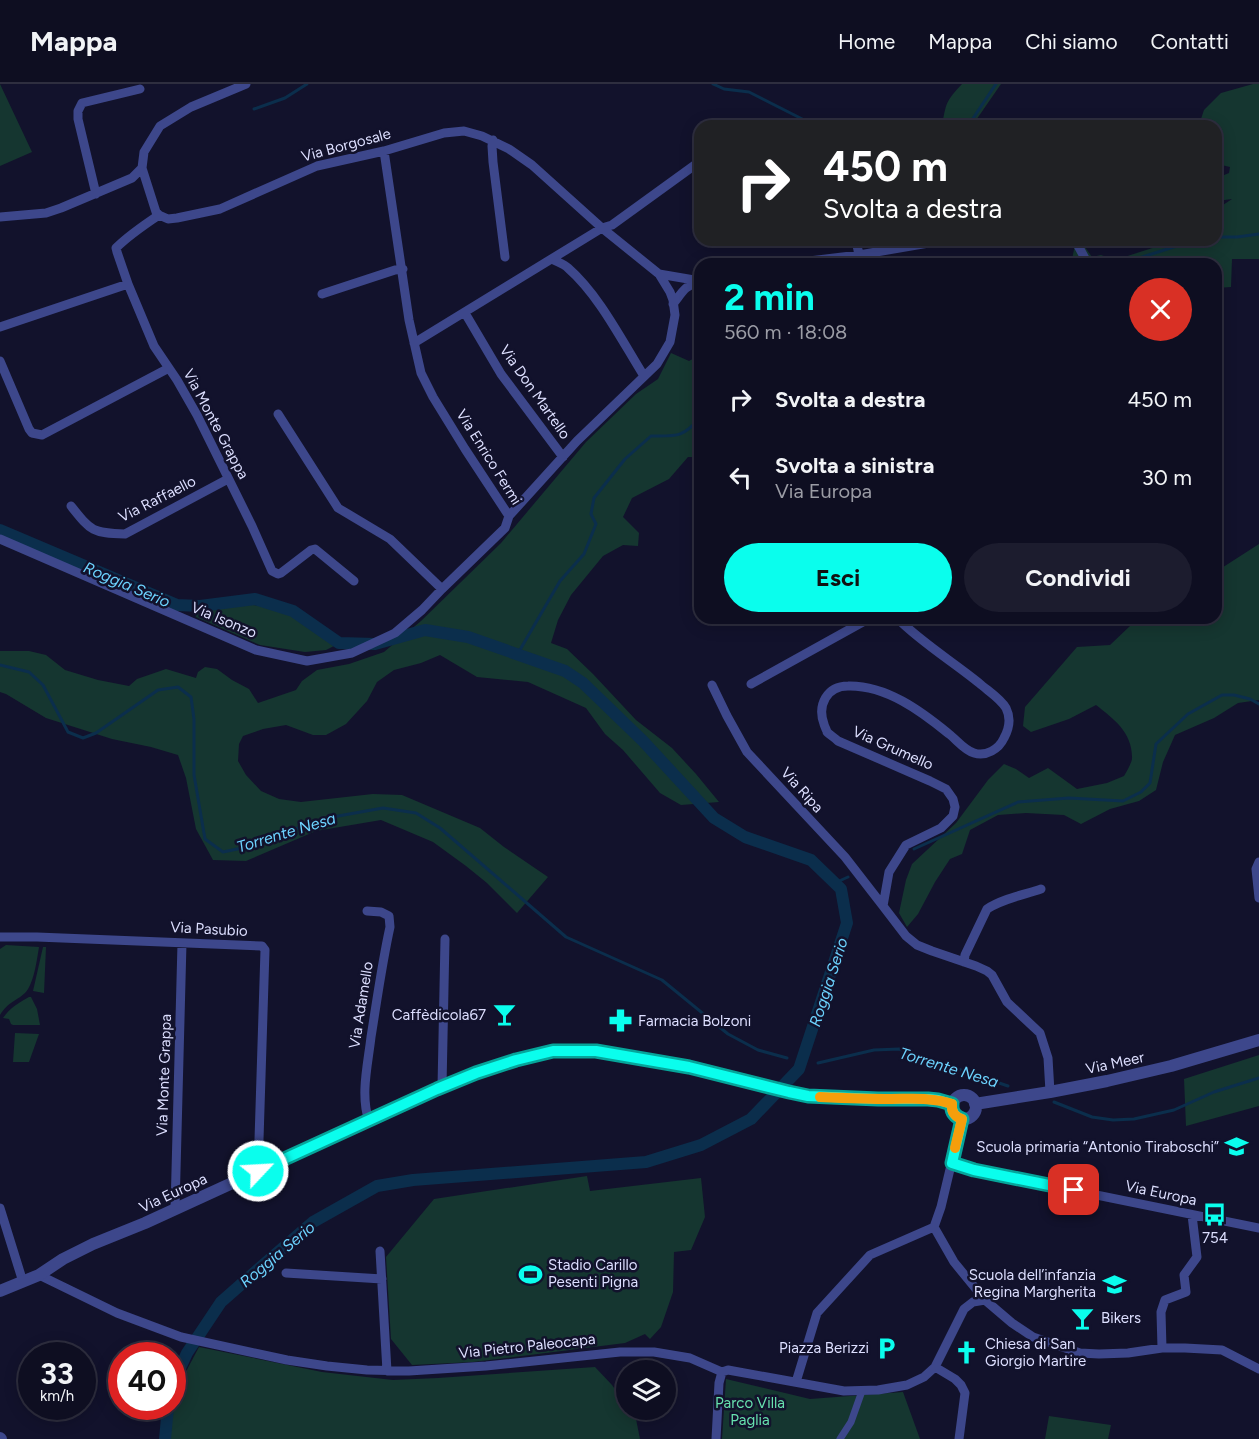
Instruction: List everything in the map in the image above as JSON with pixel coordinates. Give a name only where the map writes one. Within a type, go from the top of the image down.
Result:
[{"type":"street","points":[[159,215],[156,212],[142,168],[144,152],[160,126],[191,107],[246,84]]},
{"type":"street","points":[[96,194],[78,119],[79,107],[82,103],[140,89]]},
{"type":"street","name":"Via Borgosale","points":[[159,215],[168,219],[220,209],[317,166],[384,151],[444,133],[464,131],[493,141],[532,165],[602,228],[659,274],[694,280]]},
{"type":"street","points":[[493,141],[493,162],[505,257]]},
{"type":"street","name":"Via Enrico Fermi","points":[[384,151],[409,320],[421,373],[465,450],[509,516],[505,528],[442,589]]},
{"type":"street","points":[[414,343],[602,228],[612,225],[694,166]]},
{"type":"street","points":[[0,217],[46,213],[132,178],[142,168]]},
{"type":"street","name":"Via Monte Grappa","points":[[159,215],[135,231],[116,248],[128,284],[154,346],[170,368],[197,415],[273,571],[280,573],[310,550],[315,549],[354,581]]},
{"type":"street","points":[[857,246],[859,255]]},
{"type":"street","points":[[834,258],[911,246]]},
{"type":"street","points":[[552,259],[567,267],[586,287],[644,376]]},
{"type":"street","points":[[322,294],[403,269]]},
{"type":"street","points":[[509,516],[577,441],[657,364],[670,342],[675,315],[670,292],[659,274]]},
{"type":"street","name":"Via Borgosale","points":[[674,304],[682,290],[694,283]]},
{"type":"street","points":[[0,327],[128,284]]},
{"type":"street","name":"Via Don Martello","points":[[465,313],[501,374],[563,457]]},
{"type":"street","points":[[0,361],[29,429],[32,433],[42,435],[170,368]]},
{"type":"street","points":[[278,414],[338,508],[390,539],[442,589]]},
{"type":"street","name":"Via Raffaello","points":[[71,506],[90,529],[125,534],[228,479]]},
{"type":"street","name":"Via Isonzo","points":[[0,539],[256,650],[307,661],[352,653],[395,633],[442,589]]},
{"type":"street","points":[[751,684],[859,624]]},
{"type":"street","name":"Via Grumello","points":[[883,906],[889,873],[906,845],[941,828],[953,816],[955,807],[953,799],[946,789],[838,741],[827,732],[821,717],[821,704],[829,692],[840,686],[850,686],[866,687],[889,695],[910,705],[974,753],[984,754],[999,746],[1005,738],[1010,718],[1000,701],[903,624]]},
{"type":"street","name":"Via Ripa","points":[[712,685],[747,752],[844,857],[883,906]]},
{"type":"street","points":[[1259,862],[1256,869],[1259,898]]},
{"type":"street","points":[[964,962],[965,955],[987,909],[992,905],[1041,889]]},
{"type":"street","points":[[883,906],[906,936],[918,945],[987,971],[992,975],[1007,1002],[1040,1033],[1048,1058],[1050,1092]]},
{"type":"street","name":"Via Adamello","points":[[367,911],[381,912],[389,916],[390,927],[367,1066],[365,1095],[369,1121]]},
{"type":"street","name":"Via Pasubio","points":[[0,937],[262,946],[265,950],[258,1171]]},
{"type":"street","points":[[442,1087],[445,939]]},
{"type":"street","name":"Via Monte Grappa","points":[[175,1209],[182,943]]},
{"type":"street","name":"Via Meer","points":[[975,1104],[1050,1092],[1171,1066],[1259,1040]]},
{"type":"street","name":"Via Europa","points":[[0,1291],[39,1275],[63,1258],[442,1087],[516,1060],[553,1051],[596,1051],[634,1057],[689,1067],[789,1092],[821,1097],[928,1099],[952,1104]]},
{"type":"street","points":[[963,1095],[971,1097],[975,1104],[976,1108],[972,1115],[966,1119],[962,1119],[953,1112],[952,1104],[956,1098],[963,1095]]},
{"type":"street","points":[[962,1119],[934,1227],[954,1263],[985,1300],[1012,1323],[1033,1337],[1080,1353],[1128,1353],[1162,1348],[1222,1350],[1259,1369]]},
{"type":"street","name":"Via Europa","points":[[952,1163],[974,1170],[1259,1228]]},
{"type":"street","points":[[0,1208],[23,1281]]},
{"type":"street","points":[[1162,1348],[1161,1312],[1165,1300],[1186,1292],[1184,1275],[1197,1257],[1192,1215]]},
{"type":"street","points":[[796,1382],[817,1313],[870,1255],[934,1227]]},
{"type":"street","points":[[380,1251],[387,1371]]},
{"type":"street","points":[[286,1273],[382,1279]]},
{"type":"street","name":"Via Pietro Paleocapa","points":[[39,1275],[117,1312],[181,1337],[287,1360],[327,1366],[409,1371],[486,1366],[620,1352],[654,1352],[690,1358],[722,1372],[728,1370],[844,1391],[878,1390],[907,1385],[924,1377],[935,1367],[964,1309],[973,1302],[985,1300]]},
{"type":"street","points":[[935,1367],[955,1380],[965,1392],[959,1439]]},
{"type":"street","points":[[716,1439],[719,1383],[722,1372]]},
{"type":"street","points":[[840,1439],[851,1422],[862,1391]]},
{"type":"green space","points":[[0,84],[32,152],[0,166]]},
{"type":"green space","points":[[962,84],[1001,84],[976,120],[943,120],[953,94]]},
{"type":"green space","points":[[1259,84],[1259,259],[1232,259],[1231,287],[1222,288],[1222,258],[1121,258],[1159,246],[1222,246],[1222,206],[1232,199],[1222,200],[1222,176],[1229,173],[1230,167],[1222,165],[1222,120],[1201,119],[1204,110],[1221,93]]},
{"type":"green space","points":[[1075,246],[1084,246],[1092,257],[1101,255],[1109,258],[1072,258]]},
{"type":"green space","points":[[671,353],[689,361],[694,358],[694,457],[688,457],[669,479],[632,498],[623,517],[639,533],[638,546],[623,545],[603,556],[571,595],[558,620],[551,643],[567,649],[636,720],[672,748],[719,802],[681,805],[660,793],[623,750],[605,734],[586,708],[528,682],[477,677],[440,655],[394,670],[377,682],[367,701],[346,724],[326,735],[313,735],[286,725],[263,729],[243,736],[239,744],[238,761],[246,775],[261,791],[279,799],[301,802],[373,794],[402,795],[480,828],[548,877],[517,913],[487,883],[433,842],[381,820],[316,831],[246,861],[213,860],[196,829],[186,778],[178,755],[112,739],[46,718],[0,692],[0,651],[29,651],[46,655],[65,670],[129,686],[137,679],[166,669],[196,678],[198,672],[205,667],[217,669],[249,689],[258,703],[296,690],[302,681],[317,670],[349,664],[384,652],[421,621],[501,543],[586,442],[636,394],[658,379]]},
{"type":"green space","points":[[1259,544],[1259,700],[1238,703],[1214,718],[1175,735],[1163,762],[1156,790],[1139,801],[1110,809],[1081,824],[1064,815],[1026,813],[998,815],[970,830],[962,854],[950,859],[918,914],[907,927],[899,913],[912,864],[956,823],[988,780],[1004,764],[1029,778],[1048,768],[1077,789],[1107,783],[1124,776],[1132,759],[1126,734],[1116,721],[1096,705],[1069,719],[1031,732],[1023,726],[1025,707],[1077,647],[1110,645],[1133,624],[1222,624],[1222,568]]},
{"type":"green space","points":[[249,605],[272,609],[295,618],[334,646],[326,650],[305,652],[260,645],[196,617],[194,612]]},
{"type":"green space","points":[[6,945],[39,947],[31,984],[25,993],[6,1007],[0,1015],[0,949]]},
{"type":"green space","points":[[43,947],[46,947],[44,993],[33,991]]},
{"type":"green space","points":[[29,997],[37,1009],[40,1025],[13,1025],[9,1019],[3,1018],[14,1006]]},
{"type":"green space","points":[[15,1033],[39,1034],[29,1062],[13,1062]]},
{"type":"green space","points":[[1259,1055],[1259,1106],[1186,1126],[1184,1079]]},
{"type":"green space","name":"Stadio Carillo Pesenti Pigna","points":[[587,1176],[590,1191],[701,1178],[705,1217],[691,1250],[674,1252],[673,1292],[661,1327],[650,1339],[645,1334],[625,1343],[473,1362],[412,1365],[391,1339],[386,1257],[434,1199]]},
{"type":"green space","points":[[199,1347],[322,1372],[393,1380],[595,1367],[616,1391],[616,1420],[636,1420],[640,1439],[169,1439],[170,1420],[186,1420],[186,1371]]},
{"type":"green space","name":"Parco Villa Paglia","points":[[726,1379],[810,1399],[903,1392],[920,1439],[722,1439]]},
{"type":"green space","points":[[1049,1416],[1111,1425],[1108,1439],[1045,1439]]},
{"type":"waterway","points":[[254,109],[285,98],[307,84]]},
{"type":"waterway","points":[[713,84],[724,89],[749,92],[804,120]]},
{"type":"waterway","points":[[972,120],[996,84]]},
{"type":"waterway","points":[[1222,237],[1259,234]]},
{"type":"waterway","points":[[1139,258],[1177,246]]},
{"type":"waterway","points":[[517,655],[560,581],[584,554],[596,524],[591,514],[594,498],[625,459],[651,436],[678,434],[694,424]]},
{"type":"waterway","name":"Roggia Serio","points":[[0,530],[177,605],[200,606],[255,599],[293,611],[339,643],[375,644],[425,630],[468,637],[565,671],[583,683],[643,741],[714,818],[745,837],[811,860],[841,889],[847,923],[799,1069],[751,1119],[701,1145],[646,1162],[413,1180],[377,1186],[313,1222],[221,1302],[186,1355]]},
{"type":"waterway","name":"Torrente Nesa","points":[[0,665],[29,672],[43,685],[68,732],[83,738],[96,733],[158,690],[178,687],[191,697],[194,719],[194,775],[205,839],[223,852],[247,847],[266,838],[327,818],[383,808],[416,813],[440,828],[566,937],[662,980],[728,1034],[758,1050],[787,1058]]},
{"type":"waterway","points":[[914,849],[1018,802],[1069,798],[1123,801],[1141,792],[1150,783],[1156,744],[1188,714],[1222,695],[1234,695],[1259,704]]},
{"type":"waterway","points":[[835,883],[848,877]]},
{"type":"waterway","name":"Torrente Nesa","points":[[818,1063],[874,1050],[899,1049],[1008,1086]]},
{"type":"waterway","name":"Torrente Nesa","points":[[1054,1102],[1092,1117],[1113,1120],[1134,1119],[1174,1110],[1214,1092],[1259,1078]]},
{"type":"waterway","name":"Roggia Serio","points":[[165,1439],[167,1420]]},
{"type":"slow traffic","points":[[820,1097],[928,1099],[952,1104],[953,1112],[962,1119],[955,1148]]},
{"type":"place","name":"Caffèdicola67","points":[[504,1015]]},
{"type":"place","name":"Farmacia Bolzoni","points":[[620,1021]]},
{"type":"place","name":"Scuola primaria “Antonio Tiraboschi”","points":[[1237,1147]]},
{"type":"place","name":"754","points":[[1215,1214]]},
{"type":"place","name":"Stadio Carillo Pesenti Pigna","points":[[530,1274]]},
{"type":"place","name":"Scuola dell’infanzia Regina Margherita","points":[[1114,1284]]},
{"type":"place","name":"Bikers","points":[[1083,1318]]},
{"type":"place","name":"Piazza Berizzi","points":[[887,1348]]},
{"type":"place","name":"Chiesa di San Giorgio Martire","points":[[967,1353]]},
{"type":"route","points":[[258,1171],[476,1073],[553,1051],[596,1051],[689,1067],[808,1096],[928,1099],[946,1102],[952,1104],[953,1112],[962,1119],[952,1163],[974,1170],[1074,1190]]}]
